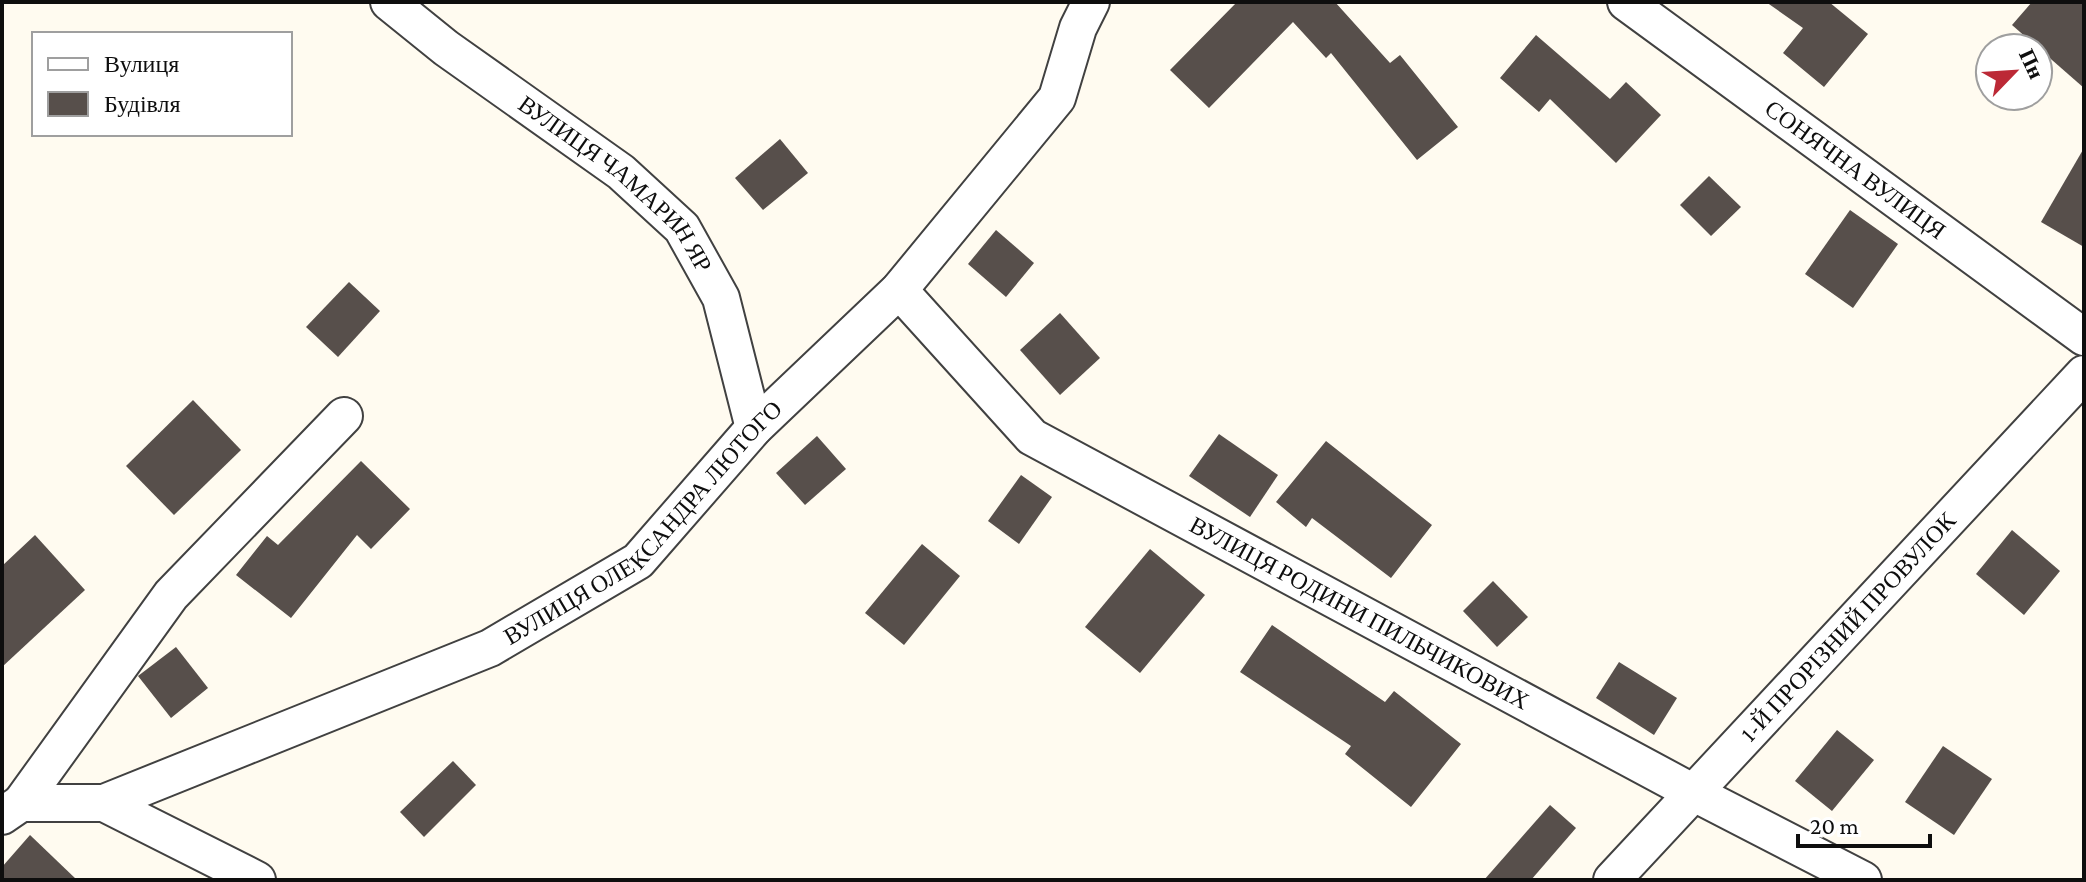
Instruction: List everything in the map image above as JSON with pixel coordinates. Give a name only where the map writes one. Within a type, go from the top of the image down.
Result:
[{"type":"street","name":"ВУЛИЦЯ ЧАМАРИН ЯР","points":[[389,2],[446,48],[621,172],[682,228],[721,298],[754,428]]},
{"type":"street","name":"ВУЛИЦЯ ОЛЕКСАНДРА ЛЮТОГО","points":[[12,809],[104,803],[490,648],[638,561],[754,428],[899,290],[1057,98],[1078,28],[1091,2]]},
{"type":"street","name":"СОНЯЧНА ВУЛИЦЯ","points":[[1626,2],[2084,337]]},
{"type":"street","name":"ВУЛИЦЯ РОДИНИ ПИЛЬЧИКОВИХ","points":[[899,290],[1032,437],[1694,793],[1863,880]]},
{"type":"street","name":"1-Й ПРОРІЗНИЙ ПРОВУЛОК","points":[[1612,880],[2084,374]]},
{"type":"street","name":"ВУЛИЦЯ ОЛЕКСАНДРА ЛЮТОГО","points":[[12,809],[171,595],[344,416]]},
{"type":"street","points":[[104,803],[257,880]]},
{"type":"building","points":[[1237,2],[1335,2],[1390,63],[1400,55],[1458,127],[1417,160],[1331,53],[1326,58],[1293,22],[1209,108],[1170,70]]},
{"type":"building","points":[[1766,2],[1829,2],[1868,34],[1824,87],[1783,53],[1803,28]]},
{"type":"building","points":[[2032,2],[2084,2],[2084,88],[2054,62],[2054,32],[2020,32],[2012,25]]},
{"type":"building","points":[[1536,35],[1610,99],[1626,82],[1661,115],[1616,163],[1550,99],[1539,112],[1500,78]]},
{"type":"building","points":[[780,139],[808,173],[763,210],[735,178]]},
{"type":"building","points":[[2084,148],[2084,247],[2041,222]]},
{"type":"building","points":[[1709,176],[1741,207],[1711,236],[1680,205]]},
{"type":"building","points":[[1850,210],[1898,244],[1853,308],[1805,274]]},
{"type":"building","points":[[996,230],[1034,263],[1006,297],[968,264]]},
{"type":"building","points":[[349,282],[380,311],[338,357],[306,327]]},
{"type":"building","points":[[1060,313],[1100,358],[1060,395],[1020,350]]},
{"type":"building","points":[[193,400],[241,450],[174,515],[126,466]]},
{"type":"building","points":[[1219,434],[1278,475],[1250,517],[1189,476]]},
{"type":"building","points":[[817,436],[846,469],[805,505],[776,473]]},
{"type":"building","points":[[1326,441],[1432,525],[1391,578],[1312,518],[1306,527],[1276,502]]},
{"type":"building","points":[[361,461],[410,509],[371,549],[357,535],[291,618],[236,575],[267,536],[278,545]]},
{"type":"building","points":[[1021,475],[1052,497],[1019,544],[988,521]]},
{"type":"building","points":[[2012,530],[2060,571],[2024,615],[1976,574]]},
{"type":"building","points":[[35,535],[85,590],[2,667],[2,566]]},
{"type":"building","points":[[922,544],[960,576],[904,645],[865,613]]},
{"type":"building","points":[[1150,549],[1205,595],[1140,673],[1085,627]]},
{"type":"building","points":[[1493,581],[1528,617],[1497,647],[1463,611]]},
{"type":"building","points":[[1272,625],[1385,702],[1394,691],[1461,744],[1411,807],[1345,754],[1351,746],[1240,672]]},
{"type":"building","points":[[176,647],[208,688],[171,718],[138,676]]},
{"type":"building","points":[[1619,662],[1677,698],[1654,735],[1596,698]]},
{"type":"building","points":[[1837,730],[1874,760],[1832,811],[1795,781]]},
{"type":"building","points":[[1943,746],[1992,779],[1954,835],[1905,802]]},
{"type":"building","points":[[453,761],[476,785],[424,837],[400,812]]},
{"type":"building","points":[[1550,805],[1576,828],[1531,880],[1484,880]]},
{"type":"building","points":[[30,835],[77,880],[2,880],[2,867]]}]
